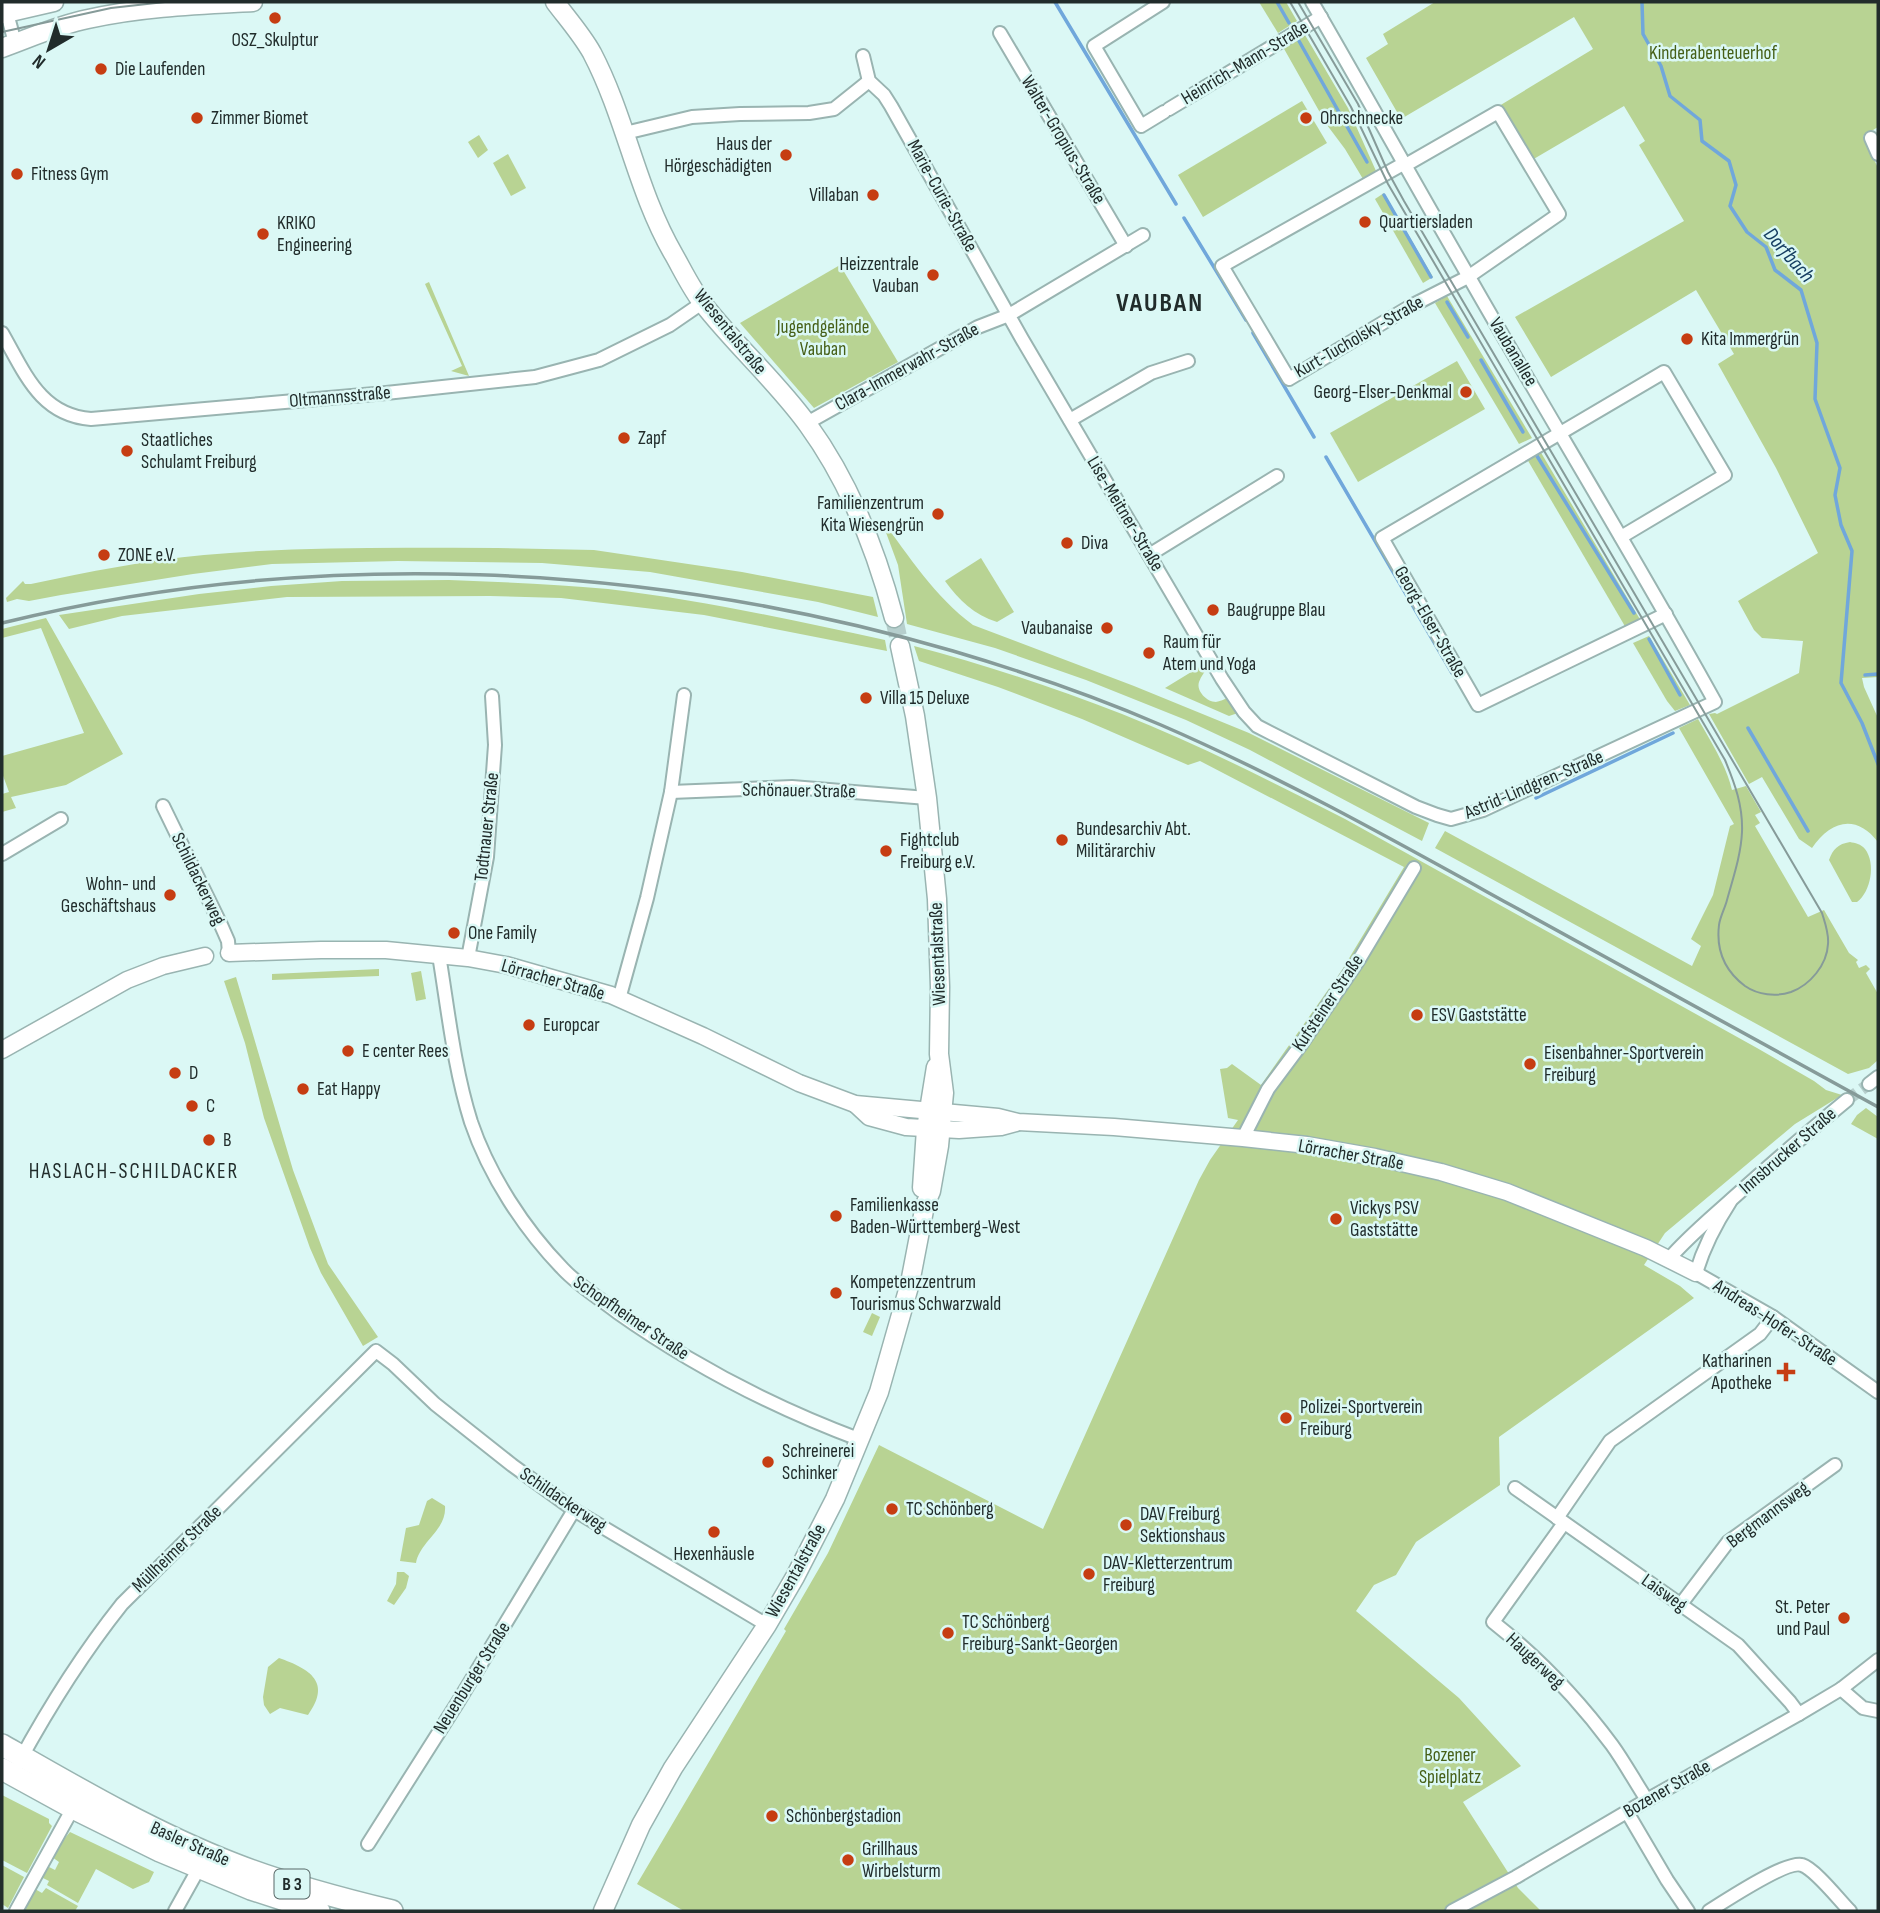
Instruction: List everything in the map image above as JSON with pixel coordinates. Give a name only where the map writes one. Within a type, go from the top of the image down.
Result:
[{"type":"main road","points":[[4,9],[54,2]]},
{"type":"main road","points":[[8,46],[90,18],[177,6],[253,2]]},
{"type":"main road","name":"Wiesentalstraße","points":[[555,2],[591,52],[609,90],[658,223],[702,303],[807,423],[830,458],[870,541],[894,618]]},
{"type":"main road","name":"Wiesentalstraße","points":[[605,1910],[641,1825],[673,1768],[767,1625],[826,1518],[861,1440],[887,1367],[909,1283],[925,1206],[922,1189],[934,1120],[940,987],[937,899],[927,798],[915,716],[900,646]]},
{"type":"main road","name":"Basler Straße","points":[[2,1745],[12,1767],[73,1808],[199,1868],[251,1889],[319,1911]]},
{"type":"main road","name":"Basler Straße","points":[[12,1767],[234,1864],[299,1887],[392,1911]]},
{"type":"street","name":"Heinrich-Mann-Straße","points":[[1163,2],[1094,46],[1141,126],[1319,7]]},
{"type":"street","name":"Vaubanallee","points":[[1319,7],[1404,165],[1667,614],[1715,702]]},
{"type":"street","points":[[4,9],[8,46]]},
{"type":"street","name":"Walter-Gropius-Straße","points":[[1000,33],[1126,246]]},
{"type":"street","name":"Marie-Curie-Straße","points":[[863,56],[869,81],[891,106],[1009,315]]},
{"type":"street","points":[[625,133],[692,117],[809,113],[834,109],[869,81]]},
{"type":"street","points":[[1404,165],[1498,112],[1559,214],[1468,277]]},
{"type":"street","points":[[1871,138],[1878,154]]},
{"type":"street","name":"Kurt-Tucholsky-Straße","points":[[1404,165],[1222,266],[1289,379],[1411,306],[1468,277]]},
{"type":"street","points":[[1009,315],[1143,235]]},
{"type":"street","name":"Oltmannsstraße","points":[[2,334],[36,391],[50,405],[77,418],[91,419],[536,377],[599,359],[670,325],[702,303]]},
{"type":"street","name":"Lise-Meitner-Straße","points":[[1009,315],[1222,679],[1244,712]]},
{"type":"street","name":"Clara-Immerwahr-Straße","points":[[807,423],[978,327],[1009,315]]},
{"type":"street","points":[[1070,420],[1151,373],[1188,361]]},
{"type":"street","points":[[1560,432],[1664,372],[1725,475],[1621,537]]},
{"type":"street","name":"Georg-Elser-Straße","points":[[1560,432],[1382,538],[1478,705],[1667,614]]},
{"type":"street","points":[[1149,555],[1277,476]]},
{"type":"street","points":[[619,999],[647,898],[671,792],[684,695]]},
{"type":"street","name":"Todtnauer Straße","points":[[468,958],[487,857],[495,744],[492,696]]},
{"type":"street","name":"Astrid-Lindgren-Straße","points":[[1244,712],[1257,726],[1416,807],[1451,819],[1483,810],[1715,702]]},
{"type":"street","name":"Schönauer Straße","points":[[671,792],[792,787],[927,798]]},
{"type":"street","name":"Schildackerweg","points":[[163,806],[221,925],[228,941],[229,953]]},
{"type":"street","points":[[2,854],[61,819]]},
{"type":"street","name":"Kufsteiner Straße","points":[[1243,1138],[1268,1088],[1360,958],[1414,868]]},
{"type":"street","name":"Lörracher Straße","points":[[229,953],[373,950],[468,958],[526,969],[619,999],[799,1083],[855,1104],[934,1120],[1000,1128],[1018,1122],[1140,1129],[1307,1145],[1375,1157],[1441,1172],[1519,1197],[1669,1259]]},
{"type":"street","name":"Schopfheimer Straße","points":[[439,955],[450,1026],[472,1123],[510,1201],[546,1250],[586,1289],[645,1332],[733,1383],[813,1422],[861,1440]]},
{"type":"street","points":[[2,1050],[127,980],[163,966],[205,957]]},
{"type":"street","name":"Innsbrucker Straße","points":[[1669,1259],[1681,1244],[1847,1100]]},
{"type":"street","name":"Innsbrucker Straße","points":[[1696,1273],[1713,1227],[1730,1202]]},
{"type":"street","name":"Andreas-Hofer-Straße","points":[[1669,1259],[1773,1317],[1876,1386]]},
{"type":"street","name":"Haugerweg","points":[[1647,1800],[1614,1748],[1586,1711],[1525,1647],[1493,1622],[1561,1520],[1609,1441],[1760,1334],[1773,1317]]},
{"type":"street","name":"Schildackerweg","points":[[376,1351],[435,1404],[574,1510],[767,1625]]},
{"type":"street","name":"Müllheimer Straße","points":[[12,1767],[99,1633],[122,1604],[376,1351]]},
{"type":"street","name":"Bergmannsweg","points":[[1681,1604],[1728,1542],[1835,1465]]},
{"type":"street","name":"Laisweg","points":[[1515,1488],[1738,1645],[1798,1714]]},
{"type":"street","name":"Neuenburger Straße","points":[[368,1844],[574,1510]]},
{"type":"street","name":"Bozener Straße","points":[[1452,1911],[1505,1884],[1841,1689],[1878,1660]]},
{"type":"street","points":[[1841,1689],[1864,1708],[1878,1711]]},
{"type":"street","points":[[16,1911],[73,1808]]},
{"type":"street","points":[[1627,1812],[1667,1881],[1688,1911]]},
{"type":"street","points":[[1709,1911],[1788,1866],[1801,1865],[1814,1872],[1850,1911]]},
{"type":"street","points":[[175,1911],[199,1868]]},
{"type":"green space","points":[[1259,2],[1286,2],[1297,21],[1278,33]]},
{"type":"green space","name":"Kinderabenteuerhof","points":[[1435,2],[1878,2],[1878,127],[1863,136],[1878,168],[1878,677],[1862,678],[1878,718],[1878,842],[1870,833],[1852,824],[1835,827],[1812,848],[1799,839],[1762,777],[1749,784],[1709,714],[1717,714],[1799,673],[1803,641],[1762,638],[1754,630],[1738,601],[1818,553],[1776,468],[1718,364],[1734,354],[1696,290],[1551,377],[1515,317],[1684,221],[1639,145],[1645,141],[1624,106],[1532,160],[1499,106],[1593,49],[1574,17],[1401,119],[1366,58],[1388,44],[1383,34]]},
{"type":"green space","points":[[1305,35],[1348,108],[1376,171],[1363,179],[1327,125],[1283,47]]},
{"type":"green space","points":[[1302,101],[1327,143],[1203,217],[1178,175]]},
{"type":"green space","points":[[479,135],[488,150],[478,158],[468,142]]},
{"type":"green space","points":[[508,154],[526,188],[511,196],[493,163]]},
{"type":"green space","points":[[1384,193],[1433,277],[1423,283],[1375,199]]},
{"type":"green space","name":"Jugendgelände Vauban","points":[[840,265],[898,362],[814,408],[740,323]]},
{"type":"green space","points":[[429,282],[469,376],[451,371],[462,366],[425,284]]},
{"type":"green space","points":[[1447,296],[1532,438],[1519,444],[1435,303]]},
{"type":"green space","points":[[1457,361],[1485,409],[1358,482],[1330,433]]},
{"type":"green space","points":[[1540,451],[1641,621],[1626,628],[1527,459]]},
{"type":"green space","points":[[881,519],[935,589],[973,625],[1249,733],[1429,823],[1422,841],[1250,750],[1186,720],[1086,680],[995,648],[907,624],[898,565]]},
{"type":"green space","points":[[314,549],[594,550],[742,572],[873,597],[878,617],[818,602],[650,572],[542,563],[398,561],[272,564],[29,601],[17,599],[7,602],[6,598],[23,581],[25,584],[31,584],[182,557]]},
{"type":"green space","points":[[981,558],[1014,612],[997,622],[968,606],[945,581]]},
{"type":"green space","points":[[449,580],[588,587],[678,599],[885,640],[887,651],[704,615],[561,598],[287,597],[122,616],[69,629],[59,615],[271,586],[342,581]]},
{"type":"green space","points":[[46,618],[123,754],[66,785],[11,797],[16,808],[2,812],[2,794],[9,792],[2,773],[2,756],[84,733],[41,628],[2,638],[2,629]]},
{"type":"green space","points":[[1649,636],[1690,705],[1675,711],[1667,701],[1633,643]]},
{"type":"green space","name":"Bozener Spielplatz","points":[[914,646],[1096,704],[1235,764],[1345,819],[1757,1048],[1826,1090],[1842,1095],[1795,1124],[1665,1233],[1644,1265],[1680,1286],[1694,1298],[1499,1437],[1500,1485],[1416,1542],[1396,1575],[1374,1585],[1356,1611],[1459,1698],[1521,1766],[1463,1802],[1518,1888],[1541,1911],[684,1911],[637,1884],[786,1631],[784,1629],[828,1553],[879,1445],[1043,1529],[1199,1180],[1238,1120],[1228,1118],[1220,1069],[1232,1064],[1261,1085],[1342,970],[1404,867],[1200,761],[1188,765],[1082,719],[919,661]]},
{"type":"green space","points":[[1206,663],[1208,666],[1198,685],[1201,692],[1213,702],[1227,698],[1238,713],[1229,716],[1165,688]]},
{"type":"green space","points":[[1698,719],[1722,763],[1732,790],[1746,786],[1761,812],[1755,815],[1760,823],[1755,826],[1808,917],[1824,910],[1849,953],[1858,960],[1856,962],[1859,968],[1866,965],[1870,969],[1866,973],[1878,994],[1878,1060],[1869,1068],[1848,1074],[1435,848],[1445,831],[1692,966],[1701,946],[1691,939],[1713,895],[1730,826],[1734,824],[1679,728]]},
{"type":"green space","points":[[1850,842],[1863,847],[1871,869],[1869,885],[1857,902],[1852,902],[1829,860],[1836,848]]},
{"type":"green space","points":[[379,969],[379,976],[272,980],[272,974]]},
{"type":"green space","points":[[421,971],[426,999],[416,1001],[411,973]]},
{"type":"green space","points":[[236,977],[293,1170],[328,1264],[378,1337],[363,1346],[321,1273],[310,1248],[264,1118],[245,1043],[224,981]]},
{"type":"green space","points":[[1866,1108],[1878,1117],[1878,1139],[1851,1124]]},
{"type":"green space","points":[[872,1313],[880,1317],[872,1336],[863,1332]]},
{"type":"green space","points":[[432,1498],[445,1506],[442,1522],[422,1548],[416,1563],[400,1561],[406,1528],[419,1525],[427,1501]]},
{"type":"green space","points":[[397,1572],[404,1572],[409,1576],[406,1588],[394,1605],[387,1601],[396,1584]]},
{"type":"green space","points":[[279,1658],[308,1672],[318,1685],[315,1704],[308,1715],[280,1708],[270,1714],[264,1705],[268,1667]]},
{"type":"green space","points":[[2,1795],[49,1819],[52,1826],[27,1873],[2,1860]]},
{"type":"green space","points":[[70,1832],[154,1872],[149,1882],[133,1889],[96,1869],[78,1903],[47,1885],[49,1881],[41,1877],[47,1866],[55,1870],[59,1862],[52,1857]]},
{"type":"green space","points":[[2,1865],[24,1877],[8,1908],[2,1904]]},
{"type":"green space","points":[[46,1888],[78,1906],[75,1911],[23,1910],[35,1889],[42,1893]]},
{"type":"waterway","points":[[1055,2],[1176,204]]},
{"type":"waterway","points":[[1277,2],[1289,23]]},
{"type":"waterway","name":"Dorfbach","points":[[1642,2],[1643,34],[1661,66],[1670,96],[1700,120],[1702,141],[1729,161],[1736,185],[1730,206],[1747,232],[1766,247],[1775,270],[1801,290],[1817,343],[1815,399],[1840,468],[1835,495],[1841,525],[1852,551],[1841,683],[1862,723],[1878,764]]},
{"type":"waterway","points":[[1299,41],[1367,162]]},
{"type":"waterway","points":[[1384,195],[1431,277]]},
{"type":"waterway","points":[[1184,218],[1246,320]]},
{"type":"waterway","points":[[1447,302],[1468,337]]},
{"type":"waterway","points":[[1253,333],[1314,437]]},
{"type":"waterway","points":[[1481,360],[1523,432]]},
{"type":"waterway","points":[[1537,456],[1634,613]]},
{"type":"waterway","points":[[1326,457],[1452,673]]},
{"type":"waterway","points":[[1649,639],[1680,695]]},
{"type":"waterway","points":[[1865,675],[1878,674]]},
{"type":"waterway","points":[[1748,728],[1808,831]]},
{"type":"waterway","points":[[1536,798],[1673,733]]},
{"type":"tunnel","points":[[894,618],[900,646]]},
{"type":"tunnel","points":[[1847,1100],[1869,1084]]},
{"type":"tram line","points":[[2,32],[111,8],[165,2]]},
{"type":"tram line","points":[[1290,2],[1351,107],[1388,184],[1725,760],[1738,795],[1742,822],[1738,858],[1718,934],[1727,967],[1745,986],[1756,991],[1779,994],[1798,989],[1821,967],[1827,952],[1828,936],[1822,913],[1404,201],[1358,104],[1298,2]]},
{"type":"railway","points":[[2,623],[120,598],[239,582],[359,575],[479,575],[600,583],[719,598],[837,621],[953,651],[1032,676],[1110,704],[1206,745],[1380,833],[1878,1107]]},
{"type":"place","name":"OSZ_Skulptur","points":[[275,18]]},
{"type":"place","name":"Die Laufenden","points":[[101,69]]},
{"type":"place","name":"Zimmer Biomet","points":[[197,118]]},
{"type":"place","name":"Ohrschnecke","points":[[1306,118]]},
{"type":"place","name":"Haus der Hörgeschädigten","points":[[786,155]]},
{"type":"place","name":"Fitness Gym","points":[[17,174]]},
{"type":"place","name":"Villaban","points":[[873,195]]},
{"type":"place","name":"Quartiersladen","points":[[1365,222]]},
{"type":"place","name":"KRIKO Engineering","points":[[263,234]]},
{"type":"place","name":"Heizzentrale Vauban","points":[[933,275]]},
{"type":"place","name":"Kita Immergrün","points":[[1687,339]]},
{"type":"place","name":"Georg-Elser-Denkmal","points":[[1466,392]]},
{"type":"place","name":"Zapf","points":[[624,438]]},
{"type":"place","name":"Staatliches Schulamt Freiburg","points":[[127,451]]},
{"type":"place","name":"Familienzentrum Kita Wiesengrün","points":[[938,514]]},
{"type":"place","name":"Diva","points":[[1067,543]]},
{"type":"place","name":"ZONE e.V.","points":[[104,555]]},
{"type":"place","name":"Baugruppe Blau","points":[[1213,610]]},
{"type":"place","name":"Vaubanaise","points":[[1107,628]]},
{"type":"place","name":"Raum für Atem und Yoga","points":[[1149,653]]},
{"type":"place","name":"Villa 15 Deluxe","points":[[866,698]]},
{"type":"place","name":"Bundesarchiv Abt. Militärarchiv","points":[[1062,840]]},
{"type":"place","name":"Fightclub Freiburg e.V.","points":[[886,851]]},
{"type":"place","name":"Wohn- und Geschäftshaus","points":[[170,895]]},
{"type":"place","name":"One Family","points":[[454,933]]},
{"type":"place","name":"ESV Gaststätte","points":[[1417,1015]]},
{"type":"place","name":"Europcar","points":[[529,1025]]},
{"type":"place","name":"E center Rees","points":[[348,1051]]},
{"type":"place","name":"Eisenbahner-Sportverein Freiburg","points":[[1530,1064]]},
{"type":"place","name":"D","points":[[175,1073]]},
{"type":"place","name":"Eat Happy","points":[[303,1089]]},
{"type":"place","name":"C","points":[[192,1106]]},
{"type":"place","name":"B","points":[[209,1140]]},
{"type":"place","name":"Familienkasse Baden-Württemberg-West","points":[[836,1216]]},
{"type":"place","name":"Vickys PSV Gaststätte","points":[[1336,1219]]},
{"type":"place","name":"Kompetenzzentrum Tourismus Schwarzwald","points":[[836,1293]]},
{"type":"place","name":"Katharinen Apotheke","points":[[1786,1372]]},
{"type":"place","name":"Polizei-Sportverein Freiburg","points":[[1286,1418]]},
{"type":"place","name":"Schreinerei Schinker","points":[[768,1462]]},
{"type":"place","name":"TC Schönberg","points":[[892,1509]]},
{"type":"place","name":"DAV Freiburg Sektionshaus","points":[[1126,1525]]},
{"type":"place","name":"Hexenhäusle","points":[[714,1532]]},
{"type":"place","name":"DAV-Kletterzentrum Freiburg","points":[[1089,1574]]},
{"type":"place","name":"St. Peter und Paul","points":[[1844,1618]]},
{"type":"place","name":"TC Schönberg Freiburg-Sankt-Georgen","points":[[948,1633]]},
{"type":"place","name":"Schönbergstadion","points":[[772,1816]]},
{"type":"place","name":"Grillhaus Wirbelsturm","points":[[848,1860]]},
{"type":"district","name":"VAUBAN","points":[[1160,303]]},
{"type":"district","name":"HASLACH-SCHILDACKER","points":[[134,1171]]}]
